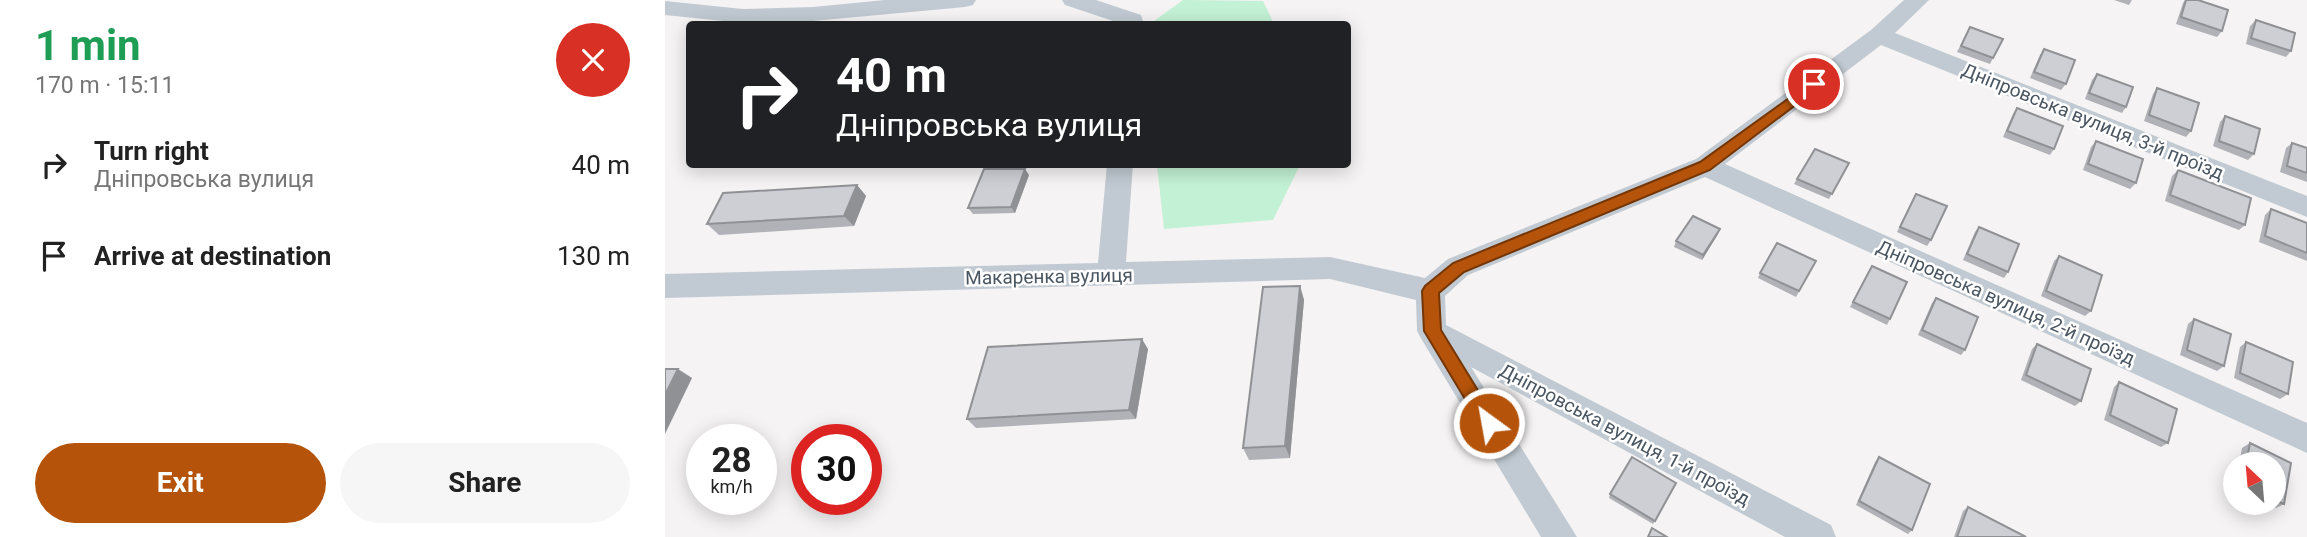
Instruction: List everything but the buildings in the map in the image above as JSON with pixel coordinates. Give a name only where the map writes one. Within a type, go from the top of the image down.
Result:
[{"type":"street","points":[[665,8],[743,16],[813,14],[965,0]]},
{"type":"street","points":[[1073,0],[1133,21]]},
{"type":"street","points":[[1560,537],[1432,331],[1430,291],[1458,267],[1705,166],[1879,36],[1918,0]]},
{"type":"street","name":"Дніпровська вулиця, 3-й проїзд","points":[[1879,36],[2307,206]]},
{"type":"street","name":"Дніпровська вулиця, 2-й проїзд","points":[[1705,166],[2307,438]]},
{"type":"street","points":[[1111,275],[1120,168]]},
{"type":"street","name":"Макаренка вулиця","points":[[665,286],[1331,268],[1430,291]]},
{"type":"street","name":"Дніпровська вулиця, 1-й проїзд","points":[[1432,331],[1819,537]]},
{"type":"green space","points":[[1183,0],[1263,1],[1273,21],[1154,21]]},
{"type":"green space","points":[[1157,168],[1299,168],[1273,220],[1164,229]]},
{"type":"route","points":[[1489,423],[1432,331],[1430,291],[1458,267],[1705,166],[1814,84]]}]
